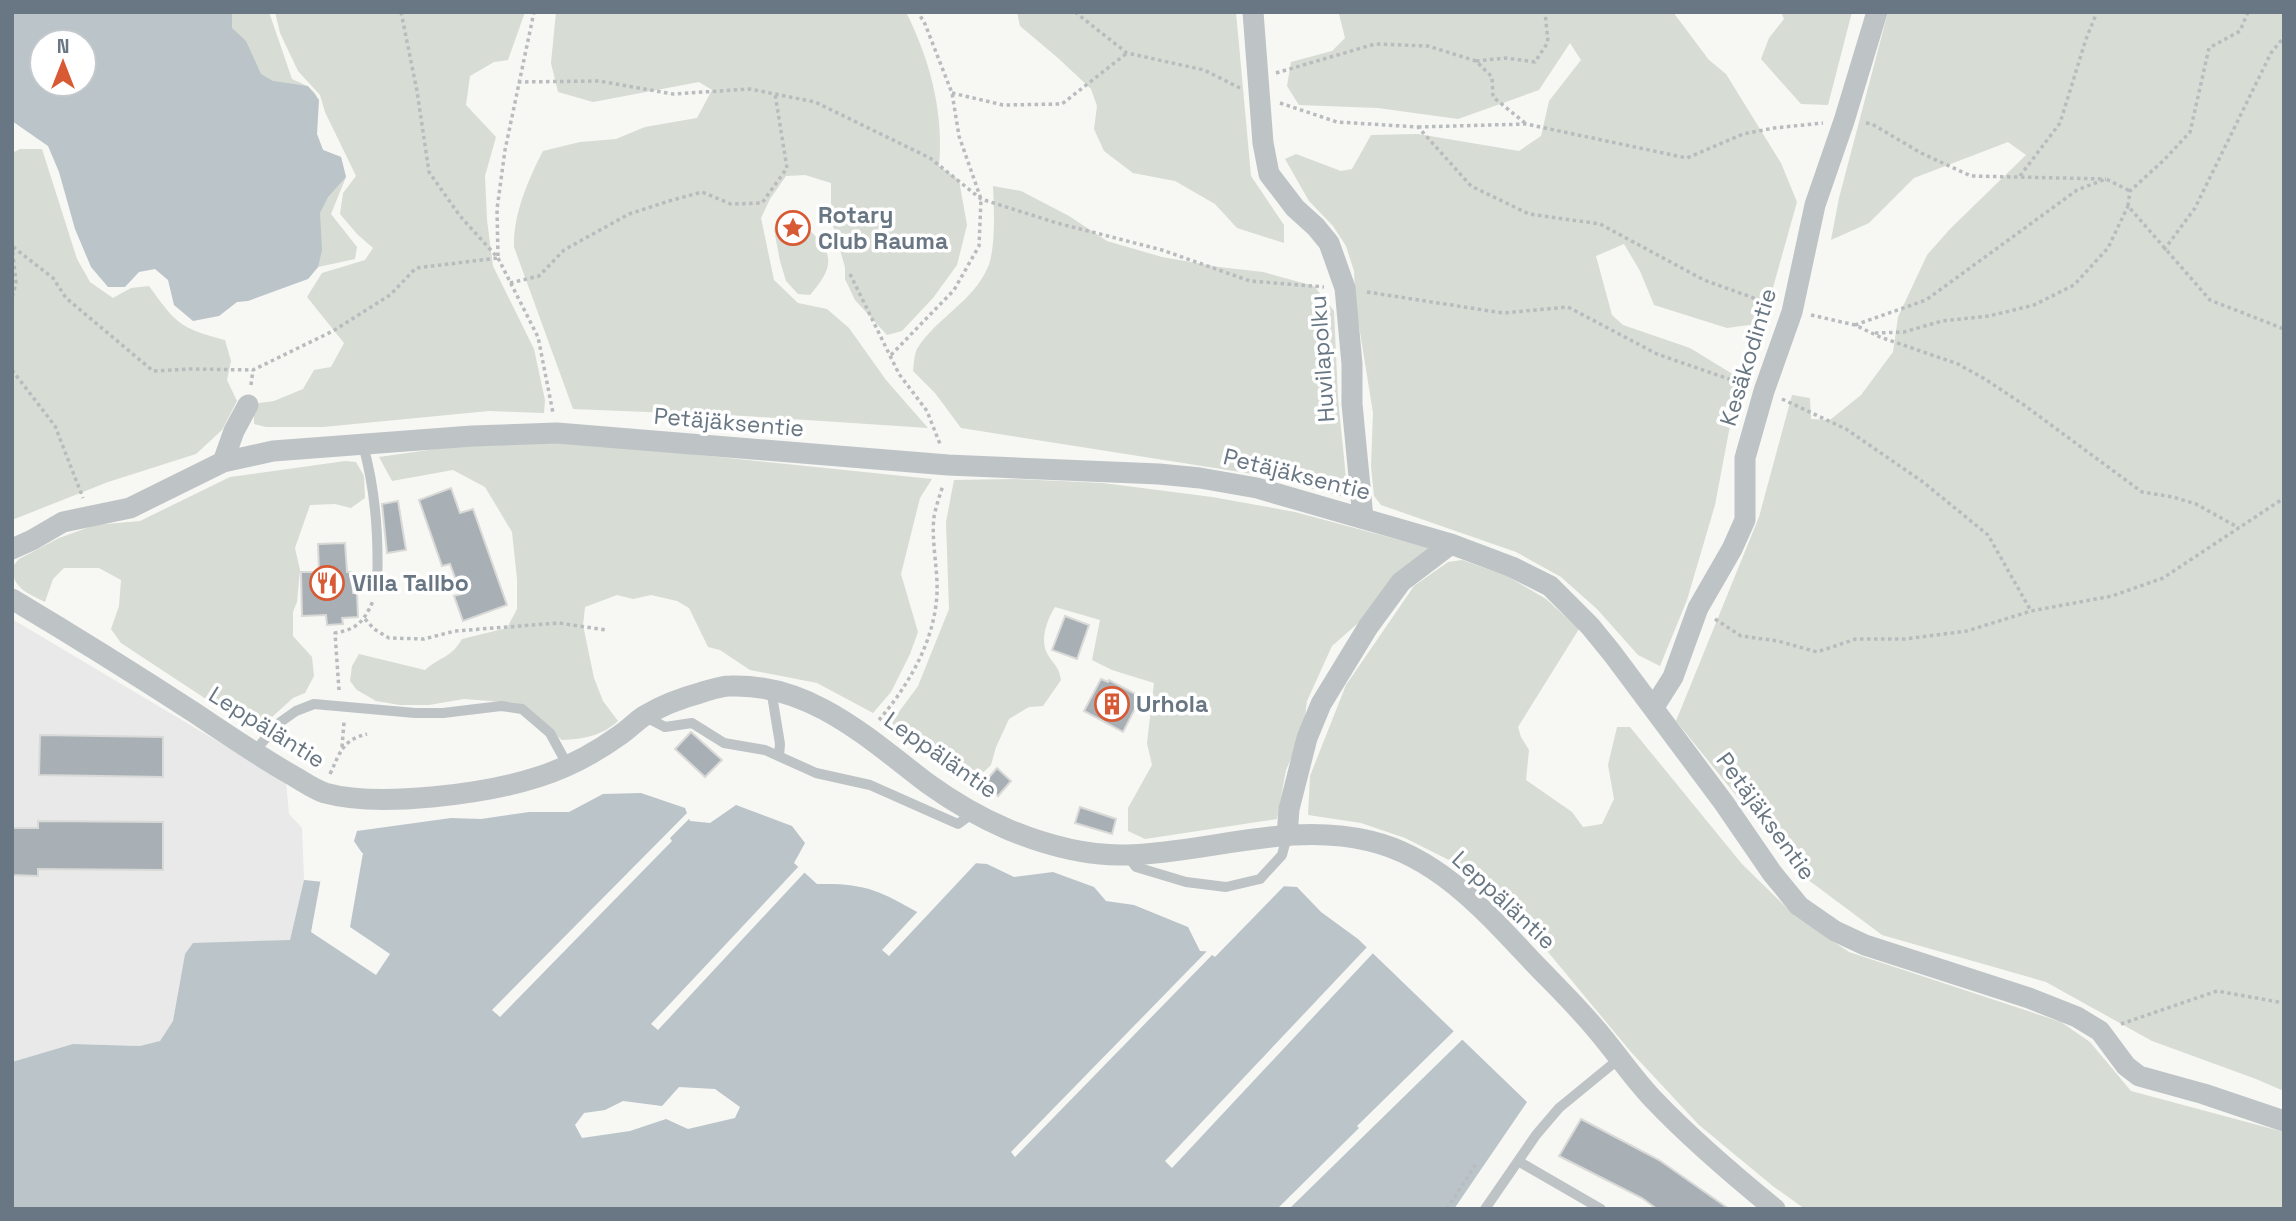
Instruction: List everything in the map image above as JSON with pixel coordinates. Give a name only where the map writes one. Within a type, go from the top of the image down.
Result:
[{"type":"street","name":"Huvilapolku","points":[[1253,12],[1263,144],[1269,174],[1295,208],[1317,227],[1329,243],[1345,288],[1352,364],[1352,404],[1363,517]]},
{"type":"street","name":"Kesäkodintie","points":[[1654,707],[1673,677],[1698,608],[1732,549],[1745,520],[1745,458],[1764,391],[1792,312],[1815,205],[1877,12]]},
{"type":"street","points":[[223,462],[234,431],[248,405]]},
{"type":"street","name":"Petäjäksentie","points":[[12,549],[63,522],[130,508],[223,462],[273,451],[472,436],[557,433],[948,465],[1200,478],[1257,488],[1451,544],[1512,567],[1550,586],[1590,626],[1654,707],[1772,873],[1799,906],[1835,931],[1865,945],[2029,998],[2077,1017],[2099,1031],[2126,1066],[2139,1076],[2284,1121]]},
{"type":"street","points":[[1287,836],[1289,809],[1307,738],[1321,704],[1368,627],[1401,582],[1451,544]]},
{"type":"street","name":"Leppäläntie","points":[[12,599],[321,792],[356,799],[434,797],[507,786],[568,766],[618,737],[644,716],[682,698],[726,686],[771,689],[801,698],[866,734],[932,786],[973,813],[1010,831],[1090,854],[1127,856],[1287,836],[1331,835],[1368,840],[1395,849],[1451,881],[1505,932],[1591,1023],[1650,1096],[1713,1158],[1775,1209]]},
{"type":"lane","points":[[363,445],[370,471],[378,551],[377,587]]},
{"type":"lane","points":[[771,689],[780,744],[779,756]]},
{"type":"lane","points":[[253,752],[279,723],[296,711],[314,704],[415,713],[443,713],[484,707],[522,709],[550,733],[568,766]]},
{"type":"lane","points":[[644,716],[665,727],[692,723],[724,743],[765,750],[816,773],[870,785],[958,824],[973,813]]},
{"type":"lane","points":[[1127,856],[1136,867],[1186,882],[1226,887],[1260,879],[1282,856],[1287,836]]},
{"type":"lane","points":[[1485,1209],[1559,1108],[1620,1058]]},
{"type":"lane","points":[[1518,1161],[1601,1209]]},
{"type":"path","points":[[401,12],[417,91],[429,172],[460,216],[498,258],[538,338],[557,433]]},
{"type":"path","points":[[498,258],[497,209],[518,82],[534,12]]},
{"type":"path","points":[[891,355],[954,290],[979,246],[981,199],[960,136],[952,93],[918,12]]},
{"type":"path","points":[[1075,12],[1127,53],[1204,70],[1258,88],[1337,122],[1418,127],[1526,124],[1688,158],[1743,134],[1844,121],[1872,124],[1921,153],[1971,176],[2106,179],[2130,191]]},
{"type":"path","points":[[1258,88],[1375,44],[1428,46],[1476,61],[1506,58],[1535,62],[1548,42],[1545,12]]},
{"type":"path","points":[[2020,177],[2060,123],[2097,12]]},
{"type":"path","points":[[1873,333],[1904,332],[1942,321],[1989,316],[2034,305],[2074,285],[2108,248],[2128,206],[2130,191],[2190,132],[2209,48],[2239,31],[2248,12]]},
{"type":"path","points":[[2164,250],[2195,208],[2271,53],[2284,37]]},
{"type":"path","points":[[952,93],[1003,105],[1062,104],[1127,53]]},
{"type":"path","points":[[1476,61],[1492,77],[1493,97],[1526,124]]},
{"type":"path","points":[[518,82],[598,81],[673,94],[750,89],[815,102],[930,158],[981,199],[1057,223],[1163,250],[1250,281],[1345,288],[1503,313],[1568,307],[1657,354],[1764,391],[1846,429],[1923,482],[1988,535],[2031,611]]},
{"type":"path","points":[[509,284],[539,276],[564,250],[629,214],[669,201],[702,192],[731,205],[762,203],[787,168],[775,94]]},
{"type":"path","points":[[1418,127],[1471,186],[1529,214],[1600,224],[1704,280],[1792,312],[1855,324],[1958,364],[1985,379],[2142,492],[2196,504],[2239,528]]},
{"type":"path","points":[[1855,324],[1926,300],[2077,190],[2106,179]]},
{"type":"path","points":[[2128,206],[2210,300],[2284,329]]},
{"type":"path","points":[[13,246],[53,278],[66,298],[153,371],[253,370],[333,331],[390,295],[416,268],[498,258]]},
{"type":"path","points":[[12,298],[16,283],[13,246]]},
{"type":"path","points":[[849,274],[900,374],[927,411],[948,465],[934,518],[937,596],[930,629],[915,671],[892,705],[866,734]]},
{"type":"path","points":[[12,370],[55,426],[89,515]]},
{"type":"path","points":[[1698,608],[1741,636],[1778,641],[1817,652],[1856,639],[1905,639],[1967,631],[2031,611],[2112,596],[2164,578],[2284,498]]},
{"type":"path","points":[[333,767],[342,747],[344,719],[340,705],[335,633],[348,631],[365,619],[377,587]]},
{"type":"path","points":[[365,619],[374,629],[389,638],[424,639],[455,631],[559,623],[606,630]]},
{"type":"path","points":[[342,747],[354,737],[367,734]]},
{"type":"path","points":[[2099,1031],[2217,991],[2284,1003]]},
{"type":"path","points":[[1447,1209],[1476,1164]]},
{"type":"shaded area","points":[[12,12],[232,12],[232,28],[246,41],[261,74],[273,81],[308,86],[319,100],[317,134],[323,150],[341,157],[346,177],[328,197],[320,213],[322,250],[318,267],[308,279],[248,301],[237,302],[219,316],[193,321],[174,305],[168,280],[155,269],[139,272],[125,287],[108,287],[91,267],[75,229],[59,172],[48,146],[12,121]]},
{"type":"shaded area","points":[[210,12],[269,12],[292,79],[305,85],[317,96],[317,134],[323,150],[341,157],[346,177],[331,214],[357,247],[355,259],[318,267],[308,279]]},
{"type":"shaded area","points":[[275,12],[525,12],[508,60],[494,62],[470,76],[466,105],[496,137],[485,176],[493,266],[534,349],[545,400],[544,413],[489,411],[323,427],[266,427],[254,424],[254,409],[259,403],[274,401],[303,389],[314,370],[331,367],[344,343],[307,297],[322,273],[365,260],[373,248],[340,214],[343,193],[356,176],[325,112],[320,95],[298,71],[280,33]]},
{"type":"shaded area","points":[[556,12],[906,12],[922,49],[933,87],[939,126],[939,166],[959,180],[967,225],[957,265],[933,298],[902,331],[887,335],[855,300],[845,279],[845,267],[831,219],[831,183],[805,175],[786,176],[761,218],[774,280],[798,303],[827,309],[849,328],[886,380],[928,428],[746,416],[573,409],[514,247],[519,210],[532,174],[543,151],[580,142],[616,139],[645,127],[697,118],[712,90],[699,82],[593,102],[558,92],[551,63]]},
{"type":"shaded area","points":[[1017,12],[1236,12],[1251,176],[1284,225],[1284,243],[1237,228],[1215,204],[1175,181],[1133,173],[1104,151],[1094,129],[1097,106],[1091,89],[1020,26]]},
{"type":"shaded area","points":[[1336,12],[1673,12],[1709,60],[1726,74],[1781,163],[1797,202],[1763,323],[1727,328],[1654,305],[1640,271],[1624,244],[1596,256],[1612,315],[1623,325],[1690,348],[1739,378],[1715,505],[1687,600],[1660,666],[1638,655],[1597,609],[1561,577],[1516,552],[1381,505],[1374,496],[1371,466],[1373,413],[1356,307],[1354,271],[1346,246],[1333,226],[1309,201],[1285,159],[1296,154],[1341,171],[1352,169],[1371,135],[1418,134],[1519,151],[1541,136],[1549,101],[1581,60],[1570,43],[1539,90],[1458,119],[1378,108],[1299,105],[1287,86],[1291,62],[1332,51],[1345,38],[1339,14]]},
{"type":"shaded area","points":[[1781,12],[1852,12],[1828,105],[1801,104],[1761,59],[1769,38],[1784,19]]},
{"type":"shaded area","points":[[1888,12],[2284,12],[2284,1091],[2152,1041],[2046,982],[1882,935],[1799,873],[1676,721],[1759,517],[1792,395],[1810,398],[1811,419],[1830,420],[1861,395],[1893,352],[1898,317],[1927,255],[2026,155],[2008,142],[1914,178],[1869,223],[1831,240],[1839,198]]},
{"type":"shaded area","points":[[20,149],[42,149],[77,259],[90,282],[113,298],[131,288],[149,286],[180,322],[198,332],[225,340],[231,361],[227,380],[237,401],[222,430],[196,454],[108,482],[12,520],[12,153]]},
{"type":"shaded area","points":[[993,186],[1021,191],[1069,216],[1107,241],[1162,257],[1263,272],[1314,286],[1334,311],[1338,398],[1348,498],[1253,474],[961,428],[935,393],[913,371],[914,360],[917,349],[925,338],[973,290],[988,267],[993,238]]},
{"type":"shaded area","points":[[779,218],[789,234],[809,230],[824,247],[827,270],[810,295],[798,294],[786,281],[774,229]]},
{"type":"shaded area","points":[[574,442],[932,479],[920,498],[901,574],[918,632],[891,692],[873,713],[817,683],[750,670],[720,650],[708,647],[689,608],[677,601],[651,595],[633,599],[617,595],[585,607],[583,625],[594,678],[603,701],[618,721],[592,736],[562,740],[517,703],[464,699],[429,705],[400,705],[376,701],[357,690],[350,681],[352,666],[359,654],[425,670],[450,653],[462,639],[507,628],[517,609],[512,532],[485,487],[453,470],[392,481],[379,457],[478,443]]},
{"type":"shaded area","points":[[345,461],[356,462],[364,476],[365,498],[351,508],[335,504],[310,505],[295,548],[300,570],[297,602],[293,612],[293,636],[312,657],[314,676],[305,693],[293,698],[272,717],[259,734],[121,643],[111,629],[119,606],[121,580],[99,568],[64,568],[53,579],[45,602],[23,589],[15,580],[12,567],[19,559],[59,538],[95,525],[140,521],[230,477]]},
{"type":"shaded area","points":[[1014,479],[1103,483],[1212,497],[1295,512],[1429,548],[1365,617],[1332,646],[1307,701],[1303,731],[1286,770],[1277,819],[1145,839],[1128,831],[1128,808],[1152,765],[1147,743],[1154,683],[1112,670],[1092,660],[1100,620],[1055,607],[1047,624],[1044,643],[1061,680],[1043,706],[1029,707],[1009,719],[991,765],[975,780],[961,777],[923,746],[892,731],[893,720],[918,686],[949,609],[946,522],[954,480]]},
{"type":"shaded area","points":[[1462,560],[1507,576],[1546,599],[1579,629],[1518,727],[1529,750],[1526,780],[1572,812],[1583,827],[1602,824],[1614,799],[1608,765],[1617,727],[1630,727],[1742,864],[1795,916],[1849,952],[2061,1022],[2090,1042],[2131,1091],[2284,1132],[2284,1209],[1805,1209],[1774,1187],[1699,1125],[1631,1052],[1543,946],[1455,863],[1405,838],[1361,823],[1308,815],[1310,776],[1346,685],[1414,586],[1448,562]]},
{"type":"shaded area","points":[[12,619],[286,782],[289,814],[302,828],[304,880],[290,940],[193,944],[185,954],[173,1021],[160,1041],[141,1046],[73,1044],[12,1062]]},
{"type":"shaded area","points":[[641,793],[685,808],[690,821],[710,823],[736,805],[792,826],[805,843],[794,863],[817,884],[847,885],[871,890],[919,913],[973,863],[987,864],[1014,877],[1053,872],[1094,887],[1106,901],[1134,905],[1188,927],[1200,951],[1216,952],[1280,886],[1297,887],[1321,912],[1358,939],[1527,1102],[1454,1209],[12,1209],[12,1062],[73,1044],[140,1046],[160,1041],[173,1021],[185,954],[193,943],[290,940],[304,880],[324,882],[362,853],[354,841],[357,831],[451,818],[481,819],[529,812],[569,812],[603,794]],"holes":[[[679,1087],[715,1089],[740,1107],[735,1118],[688,1129],[666,1119],[630,1131],[582,1138],[575,1125],[584,1113],[605,1110],[623,1101],[662,1106]]]},
{"type":"pier","points":[[688,812],[692,816],[670,838],[672,841],[500,1017],[492,1010]]},
{"type":"pier","points":[[357,852],[363,853],[350,927],[390,954],[376,975],[311,932],[321,878],[345,858]]},
{"type":"pier","points":[[979,860],[889,956],[882,950],[921,908],[971,861]]},
{"type":"pier","points":[[800,865],[806,871],[658,1030],[651,1024]]},
{"type":"pier","points":[[1287,883],[1215,957],[1212,955],[1015,1157],[1011,1152],[1210,948],[1215,948],[1277,884]]},
{"type":"pier","points":[[1369,945],[1375,951],[1172,1168],[1165,1161]]},
{"type":"pier","points":[[1455,1030],[1464,1038],[1289,1209],[1277,1209],[1359,1128],[1357,1126]]},
{"type":"building","points":[[451,488],[460,513],[473,509],[507,605],[463,621],[454,596],[461,594],[450,564],[442,566],[419,500]]},
{"type":"building","points":[[398,501],[406,550],[387,553],[382,504]]},
{"type":"building","name":"Villa Tallbo","points":[[345,543],[347,572],[352,572],[353,593],[357,593],[358,617],[342,618],[343,624],[327,625],[326,615],[302,616],[301,572],[319,572],[318,544]]},
{"type":"building","points":[[1065,616],[1089,625],[1077,659],[1052,650]]},
{"type":"building","name":"Urhola","points":[[1101,679],[1108,682],[1109,680],[1141,697],[1123,732],[1084,711]]},
{"type":"building","points":[[691,732],[722,760],[705,777],[675,749]]},
{"type":"building","points":[[40,735],[163,737],[163,777],[39,775]]},
{"type":"building","points":[[997,768],[1011,781],[998,796],[984,783]]},
{"type":"building","points":[[1080,807],[1116,819],[1112,834],[1075,823]]},
{"type":"building","points":[[38,821],[163,822],[163,870],[38,869],[38,876],[12,875],[12,828],[38,828]]},
{"type":"building","points":[[1581,1119],[1659,1160],[1729,1209],[1657,1209],[1642,1198],[1559,1156]]},
{"type":"place","name":"Rotary Club Rauma","points":[[793,228]]},
{"type":"place","name":"Villa Tallbo","points":[[327,583]]},
{"type":"place","name":"Urhola","points":[[1112,704]]}]
